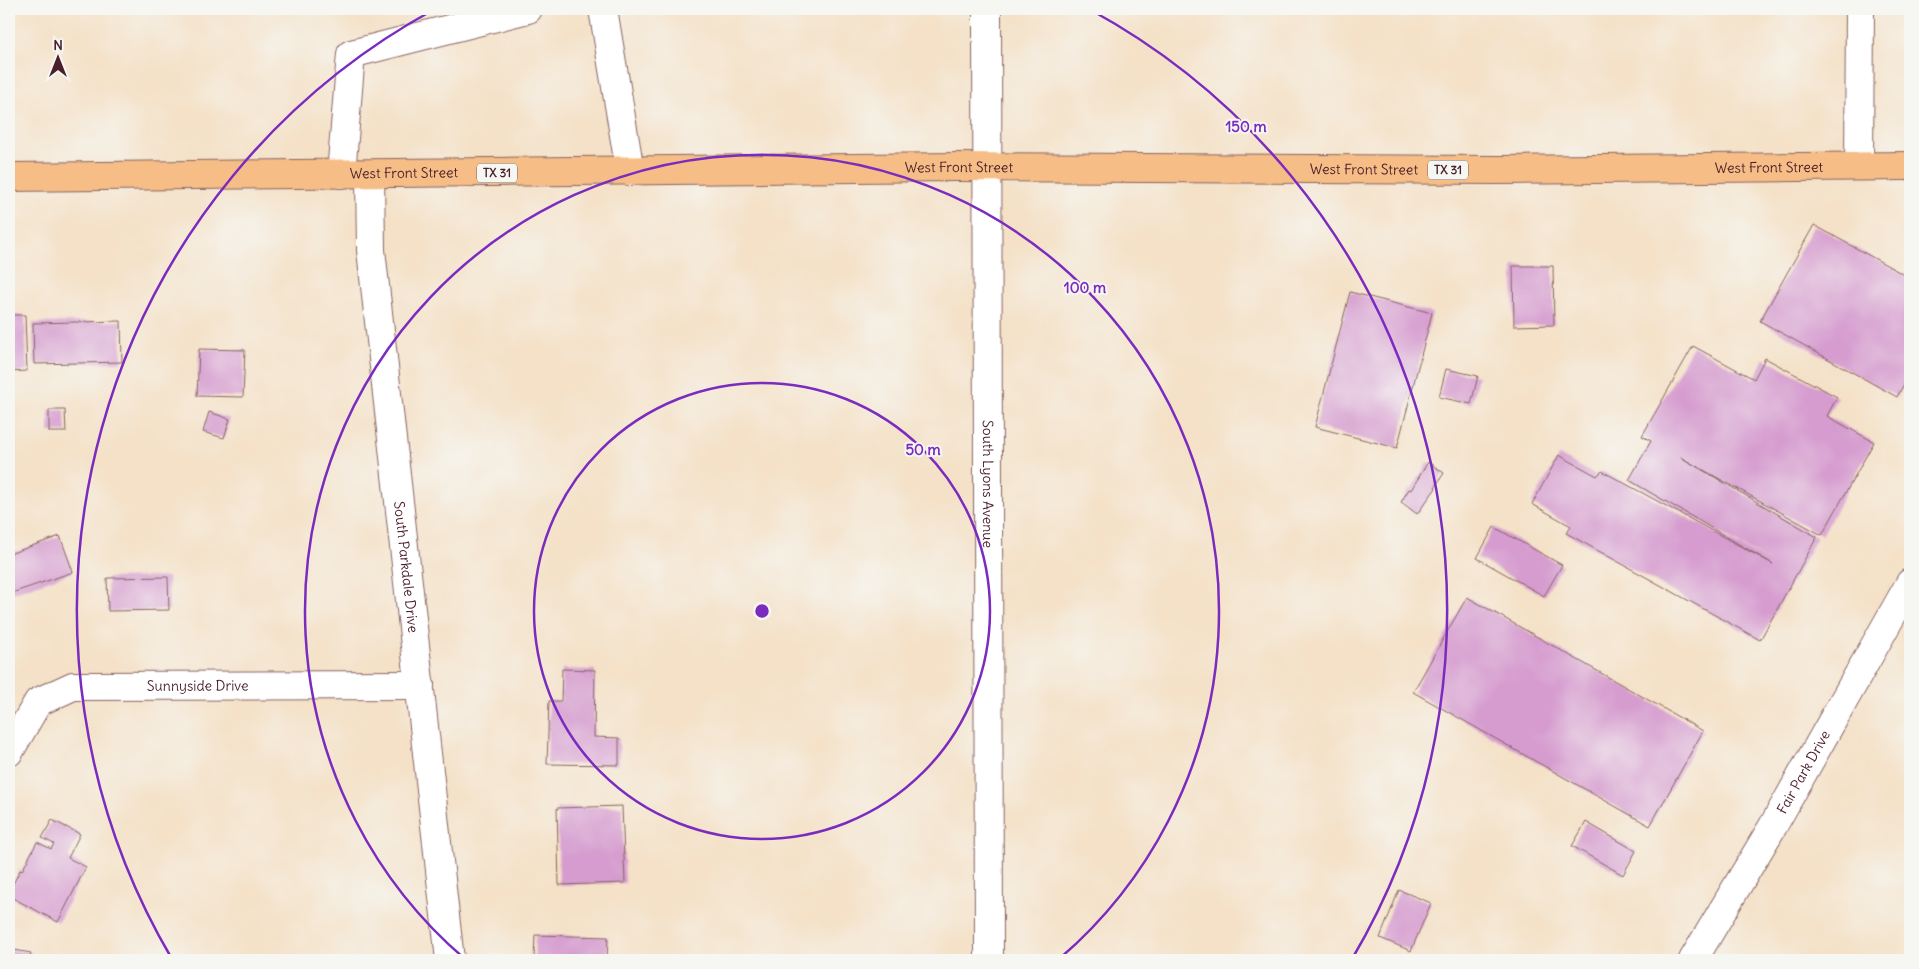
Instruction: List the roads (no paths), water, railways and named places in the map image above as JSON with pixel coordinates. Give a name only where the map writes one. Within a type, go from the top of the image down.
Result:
[{"type":"main road","name":"West Front Street","points":[[9,177],[986,167],[1508,170],[1910,166]]},
{"type":"street","points":[[341,174],[351,54],[528,9]]},
{"type":"street","points":[[603,9],[630,171]]},
{"type":"street","name":"South Lyons Avenue","points":[[987,9],[989,960]]},
{"type":"street","points":[[1859,166],[1860,9]]},
{"type":"street","name":"South Parkdale Drive","points":[[370,174],[371,250],[450,960]]},
{"type":"street","name":"Fair Park Drive","points":[[1693,960],[1773,826],[1910,583]]},
{"type":"street","name":"Sunnyside Drive","points":[[9,752],[38,702],[73,686],[420,685]]}]
